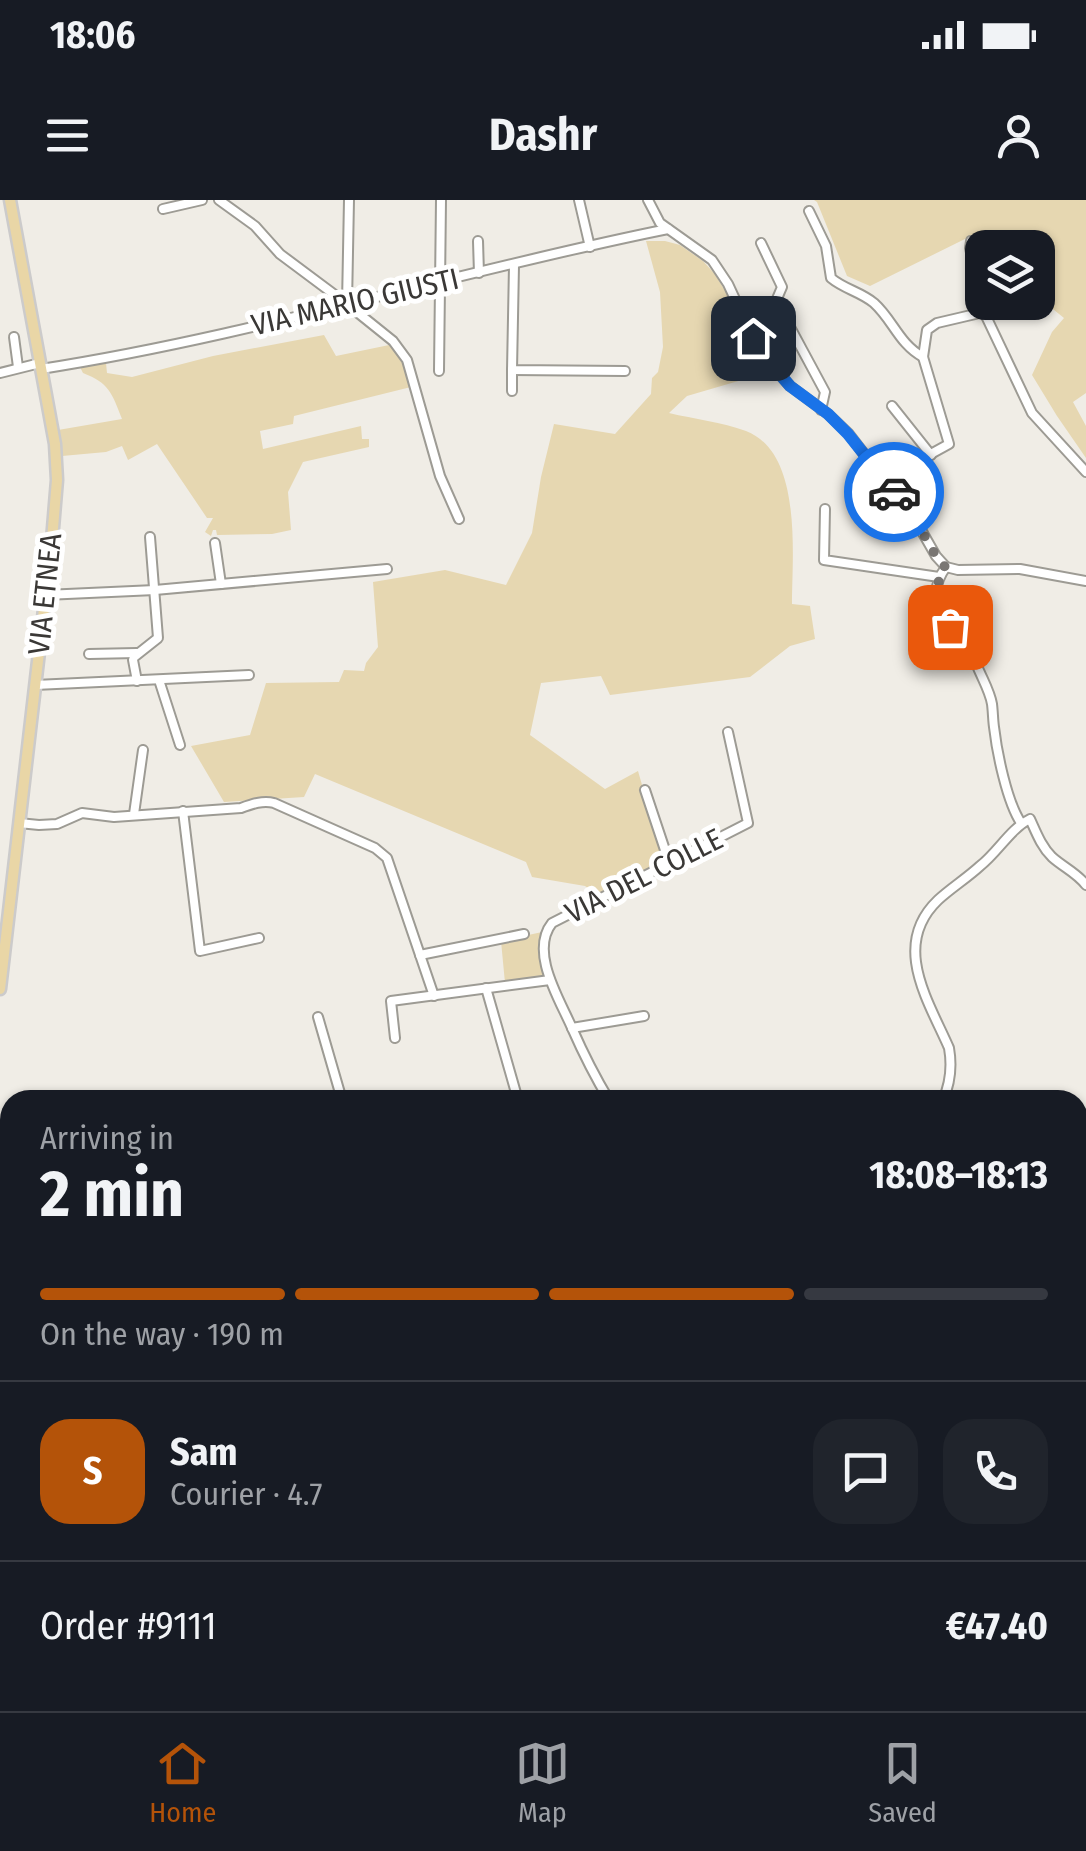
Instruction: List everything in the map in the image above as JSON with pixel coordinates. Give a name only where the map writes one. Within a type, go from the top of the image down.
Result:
[{"type":"main road","name":"VIA ETNEA","points":[[0,989],[5,900],[19,822],[56,496],[56,456],[10,200]]},
{"type":"street","points":[[163,209],[202,200]]},
{"type":"street","points":[[219,200],[254,226],[280,254],[393,341],[408,360],[440,476],[459,519]]},
{"type":"street","points":[[347,304],[348,200]]},
{"type":"street","points":[[438,371],[441,200]]},
{"type":"street","points":[[578,200],[590,247]]},
{"type":"street","points":[[648,200],[660,224],[712,260],[766,358],[790,386],[848,434],[916,521],[946,568],[1020,569],[1086,581]]},
{"type":"street","points":[[809,211],[826,246],[831,278],[873,302],[910,350],[923,357]]},
{"type":"street","name":"VIA MARIO GIUSTI","points":[[0,373],[18,367],[112,358],[668,229]]},
{"type":"street","points":[[478,241],[479,273]]},
{"type":"street","points":[[761,243],[782,287],[776,301],[824,392],[821,410]]},
{"type":"street","points":[[512,391],[514,265]]},
{"type":"street","points":[[898,472],[949,444],[923,357],[925,336],[932,326],[965,317]]},
{"type":"street","points":[[988,320],[1032,414],[1086,472]]},
{"type":"street","points":[[14,337],[18,367]]},
{"type":"street","points":[[512,370],[625,371]]},
{"type":"street","points":[[892,406],[932,455]]},
{"type":"street","points":[[825,509],[824,560],[938,577]]},
{"type":"street","points":[[137,681],[132,660],[158,638],[150,537]]},
{"type":"street","points":[[215,544],[221,584]]},
{"type":"street","points":[[946,568],[938,577],[939,611],[974,656],[988,691],[1007,785],[1025,821],[1050,855],[1086,885]]},
{"type":"street","points":[[45,595],[155,590],[387,569]]},
{"type":"street","points":[[89,654],[137,654]]},
{"type":"street","points":[[35,685],[249,675]]},
{"type":"street","points":[[159,680],[180,745]]},
{"type":"street","name":"VIA DEL COLLE","points":[[603,1090],[550,980],[545,954],[548,928],[748,823],[728,732]]},
{"type":"street","points":[[134,814],[142,750]]},
{"type":"street","points":[[646,790],[669,862]]},
{"type":"street","points":[[19,822],[58,824],[82,813],[114,817],[241,808],[268,802],[375,848],[387,858],[434,996]]},
{"type":"street","points":[[183,812],[200,951],[259,938]]},
{"type":"street","points":[[948,1090],[950,1048],[918,972],[914,940],[939,899],[993,856],[1025,821]]},
{"type":"street","points":[[420,955],[524,934]]},
{"type":"street","points":[[395,1038],[391,1001],[550,980]]},
{"type":"street","points":[[486,988],[515,1090]]},
{"type":"street","points":[[572,1028],[644,1016]]},
{"type":"street","points":[[318,1018],[339,1090]]},
{"type":"shaded area","points":[[814,200],[1086,200],[1086,393],[1073,402],[1086,426],[1086,458],[1032,375],[1052,332],[1064,318],[1055,311],[1055,230],[965,230],[965,239],[870,286],[847,276]]},
{"type":"shaded area","points":[[646,241],[680,245],[703,261],[736,308],[751,346],[769,372],[687,396],[669,413],[746,431],[764,443],[777,460],[790,507],[792,604],[810,606],[815,639],[790,646],[750,677],[610,695],[601,676],[541,683],[530,735],[605,789],[638,771],[664,861],[597,895],[585,886],[532,877],[526,862],[315,774],[304,797],[224,802],[191,746],[250,735],[266,683],[339,682],[344,670],[364,671],[378,647],[373,582],[445,570],[506,585],[532,533],[554,424],[615,434],[651,394],[663,347],[660,292]]},
{"type":"shaded area","points":[[324,335],[336,356],[394,344],[404,358],[411,387],[294,416],[293,424],[260,431],[263,449],[361,426],[362,439],[369,439],[369,447],[303,462],[288,492],[291,530],[217,535],[213,530],[211,536],[205,532],[213,518],[207,518],[157,444],[128,460],[122,446],[106,452],[62,456],[58,430],[122,419],[108,390],[80,367],[106,363],[107,373],[132,377],[213,356]]},
{"type":"shaded area","points":[[542,932],[545,978],[505,983],[501,941]]},
{"type":"way so far","points":[[894,492],[946,568],[938,577],[938,604],[950,627]]},
{"type":"route","points":[[753,338],[790,386],[848,434],[894,492]]}]
